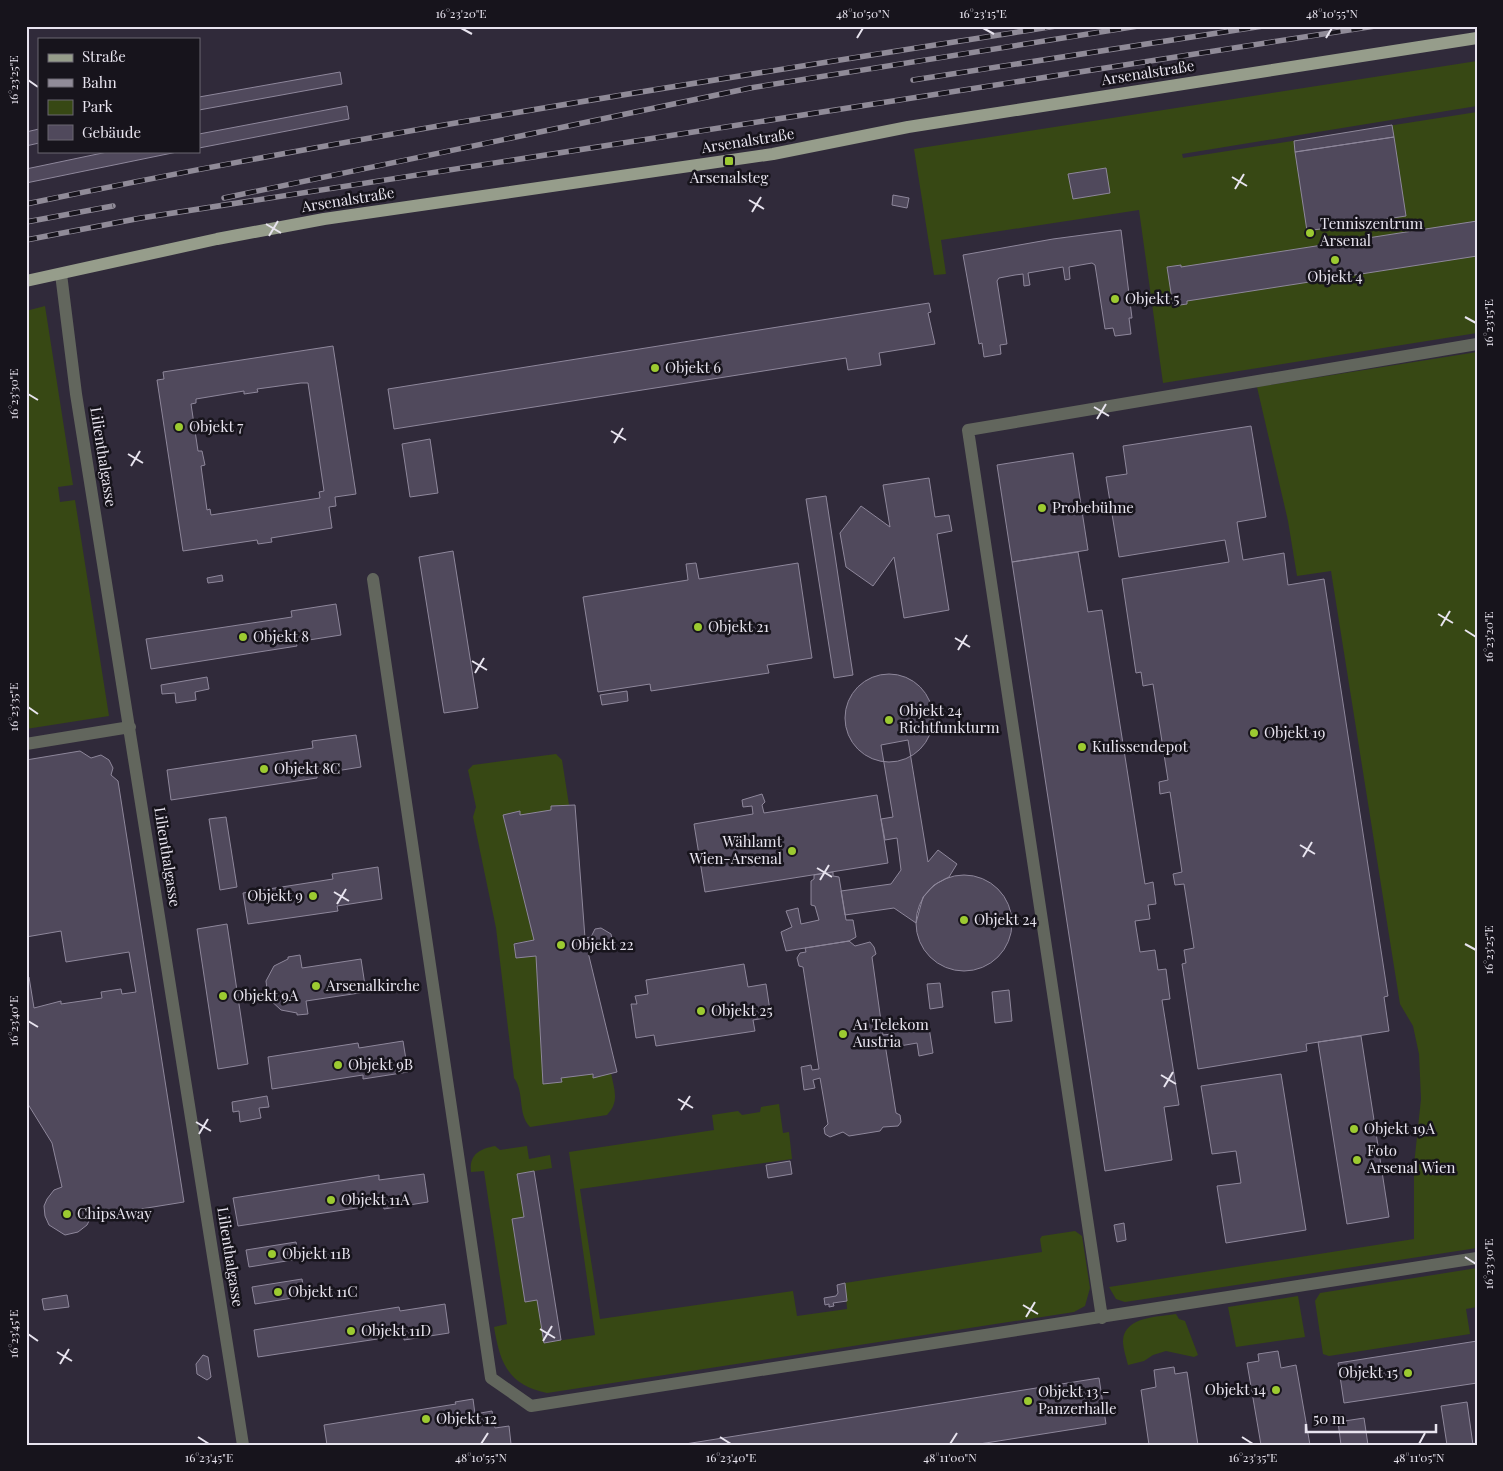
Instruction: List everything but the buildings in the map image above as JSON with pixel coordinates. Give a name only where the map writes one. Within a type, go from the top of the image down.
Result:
[{"type":"main road","name":"Arsenalstraße","points":[[26,281],[217,239],[348,215],[738,160],[908,127],[1477,38]]},
{"type":"street","name":"Lilienthalgasse","points":[[61,274],[77,403],[244,1445]]},
{"type":"street","points":[[1102,1318],[968,430],[1477,344]]},
{"type":"street","points":[[373,579],[491,1378],[531,1406],[1477,1258]]},
{"type":"street","points":[[26,744],[130,727]]},
{"type":"green space","name":"Tenniszentrum Arsenal","points":[[1477,61],[1477,106],[1182,154],[1183,158],[1477,112],[1477,333],[1163,383],[1139,210],[941,240],[946,274],[934,275],[914,149]]},
{"type":"green space","points":[[45,306],[73,485],[58,487],[60,502],[75,500],[109,716],[26,729],[26,311]]},
{"type":"green space","points":[[1477,352],[1477,1248],[1125,1302],[1116,1299],[1109,1287],[1414,1239],[1414,1165],[1421,1099],[1419,1054],[1413,1026],[1400,1004],[1331,571],[1297,576],[1288,521],[1257,387]]},
{"type":"green space","points":[[556,754],[562,760],[569,805],[551,806],[551,810],[520,815],[519,811],[503,815],[534,940],[514,943],[516,958],[536,956],[543,1083],[561,1082],[561,1078],[593,1074],[593,1077],[611,1073],[615,1100],[607,1115],[530,1127],[524,1116],[519,1090],[514,1078],[496,928],[473,817],[476,807],[468,770],[473,765]]},
{"type":"green space","points":[[779,1104],[783,1133],[789,1132],[792,1159],[580,1189],[600,1319],[793,1291],[797,1316],[847,1309],[845,1283],[1042,1252],[1040,1239],[1042,1236],[1075,1231],[1082,1236],[1090,1288],[1085,1306],[1074,1312],[547,1393],[523,1384],[515,1378],[503,1362],[496,1340],[494,1327],[507,1324],[484,1171],[471,1172],[473,1157],[484,1149],[495,1146],[500,1150],[527,1146],[529,1159],[550,1155],[552,1168],[517,1174],[524,1217],[512,1219],[525,1302],[537,1300],[544,1343],[595,1335],[569,1152],[714,1130],[712,1115],[738,1111],[742,1115],[760,1112],[761,1107]]},
{"type":"green space","points":[[1477,1268],[1477,1307],[1466,1309],[1470,1334],[1329,1356],[1323,1354],[1315,1301],[1320,1293]]},
{"type":"green space","points":[[1298,1296],[1305,1337],[1236,1347],[1228,1307]]},
{"type":"green space","points":[[1176,1314],[1179,1319],[1185,1321],[1198,1355],[1194,1357],[1166,1351],[1153,1355],[1144,1361],[1128,1365],[1123,1341],[1129,1327],[1144,1319]]},
{"type":"railway","points":[[26,204],[154,178],[411,131],[669,87],[1056,26]]},
{"type":"railway","points":[[224,198],[750,88],[1138,26]]},
{"type":"railway","points":[[913,80],[1263,26]]},
{"type":"railway","points":[[26,240],[141,218],[1375,26]]},
{"type":"railway","points":[[26,222],[113,206]]},
{"type":"place","name":"Arsenalsteg","points":[[729,161]]},
{"type":"place","name":"Tenniszentrum Arsenal","points":[[1310,233]]},
{"type":"place","name":"Objekt 4","points":[[1335,260]]},
{"type":"place","name":"Objekt 5","points":[[1115,299]]},
{"type":"place","name":"Objekt 6","points":[[655,368]]},
{"type":"place","name":"Objekt 7","points":[[179,427]]},
{"type":"place","name":"Probebühne","points":[[1042,508]]},
{"type":"place","name":"Objekt 21","points":[[698,627]]},
{"type":"place","name":"Objekt 8","points":[[243,637]]},
{"type":"place","name":"Objekt 24 Richtfunkturm","points":[[889,720]]},
{"type":"place","name":"Objekt 19","points":[[1254,733]]},
{"type":"place","name":"Kulissendepot","points":[[1082,747]]},
{"type":"place","name":"Objekt 8C","points":[[264,769]]},
{"type":"place","name":"Wählamt Wien-Arsenal","points":[[792,851]]},
{"type":"place","name":"Objekt 9","points":[[313,896]]},
{"type":"place","name":"Objekt 24","points":[[964,920]]},
{"type":"place","name":"Objekt 22","points":[[561,945]]},
{"type":"place","name":"Arsenalkirche","points":[[316,986]]},
{"type":"place","name":"Objekt 9A","points":[[223,996]]},
{"type":"place","name":"Objekt 25","points":[[701,1011]]},
{"type":"place","name":"A1 Telekom Austria","points":[[843,1034]]},
{"type":"place","name":"Objekt 9B","points":[[338,1065]]},
{"type":"place","name":"Objekt 19A","points":[[1354,1129]]},
{"type":"place","name":"Foto Arsenal Wien","points":[[1357,1160]]},
{"type":"place","name":"Objekt 11A","points":[[331,1200]]},
{"type":"place","name":"ChipsAway","points":[[67,1214]]},
{"type":"place","name":"Objekt 11B","points":[[272,1254]]},
{"type":"place","name":"Objekt 11C","points":[[278,1292]]},
{"type":"place","name":"Objekt 11D","points":[[351,1331]]},
{"type":"place","name":"Objekt 15","points":[[1408,1373]]},
{"type":"place","name":"Objekt 14","points":[[1276,1390]]},
{"type":"place","name":"Objekt 13 - Panzerhalle","points":[[1028,1401]]},
{"type":"place","name":"Objekt 12","points":[[426,1419]]}]
